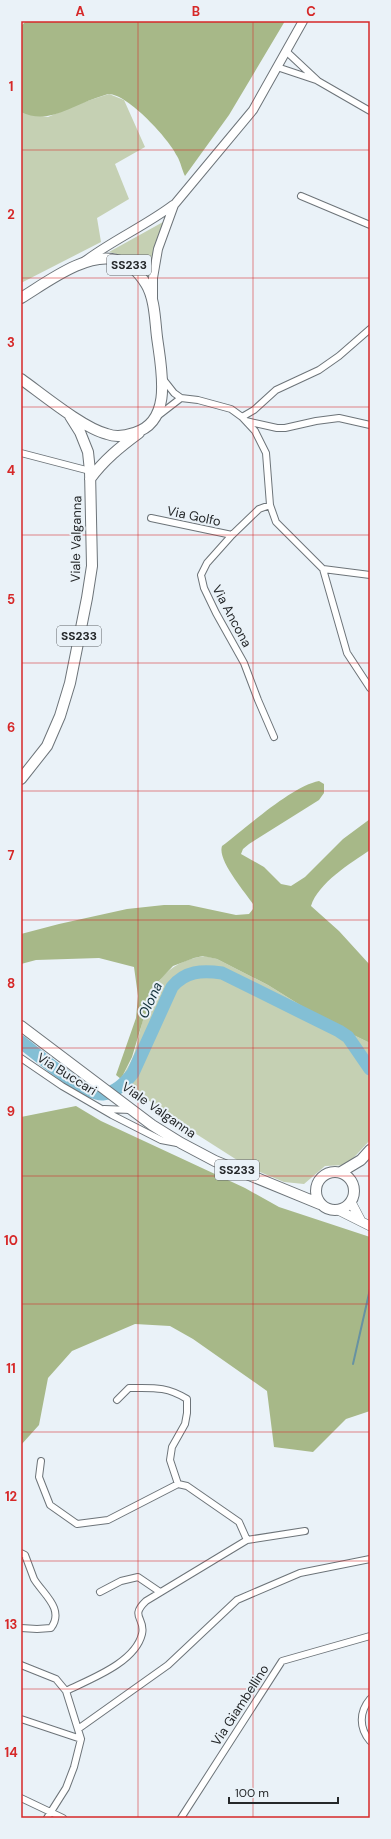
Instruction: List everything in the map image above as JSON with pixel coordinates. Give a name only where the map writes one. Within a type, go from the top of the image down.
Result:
[{"type":"main road","name":"SS233","points":[[21,298],[83,262],[108,258],[124,262],[136,271],[147,286],[153,304],[163,380],[161,399],[153,420],[144,429],[112,453],[90,475]]},
{"type":"main road","name":"SS233","points":[[21,379],[66,411]]},
{"type":"main road","points":[[66,411],[98,432],[109,435],[130,434],[144,429]]},
{"type":"main road","name":"Viale Valganna","points":[[21,779],[47,746],[60,716],[70,684],[92,566],[88,452],[80,432],[66,411]]},
{"type":"main road","name":"Viale Valganna","points":[[21,1026],[119,1098],[134,1111],[181,1143],[215,1161],[320,1204]]},
{"type":"main road","points":[[342,1172],[361,1160],[370,1150]]},
{"type":"main road","points":[[352,1181],[361,1160]]},
{"type":"main road","points":[[333,1171],[342,1172],[352,1181],[354,1190],[351,1202],[345,1207],[338,1210],[330,1210],[320,1204],[316,1196],[316,1187],[319,1179],[325,1174],[333,1171]]},
{"type":"main road","points":[[295,1194],[303,1193],[316,1187]]},
{"type":"main road","points":[[351,1202],[361,1221]]},
{"type":"main road","points":[[338,1210],[370,1226]]},
{"type":"street","points":[[83,262],[96,252],[159,216],[174,204],[249,115],[287,52],[303,21]]},
{"type":"street","points":[[287,52],[318,81]]},
{"type":"street","points":[[277,67],[318,81],[370,111]]},
{"type":"street","points":[[301,196],[370,225]]},
{"type":"street","points":[[153,304],[153,278],[158,249],[174,204]]},
{"type":"street","points":[[244,419],[276,390],[319,370],[339,356],[370,329]]},
{"type":"street","points":[[163,380],[174,393],[182,398],[216,404],[231,409],[244,419],[255,431],[266,453],[270,505],[276,522],[323,569],[347,653],[370,688]]},
{"type":"street","points":[[153,420],[169,406],[182,398]]},
{"type":"street","points":[[244,419],[277,428],[285,428],[322,419],[340,418],[370,425]]},
{"type":"street","points":[[21,453],[90,475]]},
{"type":"street","name":"Via Ancona","points":[[270,505],[259,509],[232,535],[207,563],[201,575],[204,588],[216,613],[244,663],[274,737]]},
{"type":"street","name":"Via Golfo","points":[[152,518],[232,535]]},
{"type":"street","points":[[323,569],[370,574]]},
{"type":"street","name":"Via Buccari","points":[[21,1058],[62,1086],[161,1140],[181,1143]]},
{"type":"street","name":"Via Buccari","points":[[102,1108],[134,1111]]},
{"type":"street","points":[[117,1400],[130,1388],[156,1388],[174,1391],[187,1399],[185,1424],[172,1447],[170,1460],[178,1484]]},
{"type":"street","points":[[41,1461],[39,1477],[50,1505],[77,1524],[108,1520],[178,1484],[187,1486],[239,1522],[247,1540]]},
{"type":"street","points":[[66,1691],[102,1673],[125,1659],[139,1642],[141,1636],[142,1631],[137,1616],[139,1608],[160,1592],[247,1540],[305,1531]]},
{"type":"street","points":[[21,1553],[25,1555],[35,1579],[50,1600],[56,1616],[51,1628],[21,1628]]},
{"type":"street","points":[[78,1729],[168,1665],[237,1600],[300,1573],[370,1559]]},
{"type":"street","points":[[100,1592],[121,1581],[138,1577],[160,1592]]},
{"type":"street","name":"Via Giambellino","points":[[182,1818],[282,1661],[370,1636]]},
{"type":"street","points":[[21,1664],[56,1679],[66,1691],[81,1739],[74,1767],[66,1788],[47,1818]]},
{"type":"street","points":[[370,1699],[364,1706],[362,1720],[364,1733],[370,1742]]},
{"type":"street","points":[[21,1719],[81,1739]]},
{"type":"street","points":[[21,1798],[63,1818]]},
{"type":"green space","points":[[26,21],[285,21],[229,115],[185,176],[173,149],[166,139],[136,109],[126,101],[116,96],[106,94],[59,113],[50,115],[31,115],[21,112],[21,26]]},
{"type":"green space","points":[[109,94],[124,100],[145,147],[115,164],[129,199],[97,218],[101,242],[21,283],[21,112],[48,117],[81,103]]},
{"type":"green space","points":[[163,222],[150,265],[149,277],[131,261],[109,252]]},
{"type":"green space","points":[[319,781],[324,784],[324,793],[319,800],[249,844],[243,849],[241,854],[264,867],[281,884],[291,886],[305,877],[343,839],[370,819],[370,850],[336,874],[320,889],[311,906],[339,931],[370,965],[370,1043],[329,1023],[268,985],[217,959],[203,956],[173,966],[158,982],[144,1017],[132,1057],[121,1079],[116,1075],[136,1018],[138,996],[134,967],[99,958],[36,960],[21,964],[21,934],[127,909],[164,905],[189,905],[236,915],[249,914],[253,909],[253,904],[238,884],[228,867],[222,852],[222,846],[283,799],[308,784]]},
{"type":"green space","points":[[205,956],[217,959],[268,985],[329,1023],[370,1043],[370,1140],[347,1165],[325,1166],[304,1184],[284,1182],[248,1167],[190,1130],[121,1079],[134,1055],[148,1003],[162,978],[173,968],[187,961]]},
{"type":"green space","points":[[76,1106],[101,1121],[245,1188],[279,1207],[370,1237],[370,1411],[346,1419],[313,1452],[274,1447],[267,1391],[193,1339],[170,1326],[135,1324],[72,1351],[48,1378],[39,1425],[21,1445],[21,1117]]},
{"type":"waterway","name":"Olona","points":[[21,1042],[73,1082],[95,1093],[103,1094],[112,1092],[133,1073],[172,987],[188,975],[201,972],[215,972],[222,973],[339,1031],[348,1037],[370,1069]]},
{"type":"waterway","points":[[353,1364],[370,1289]]}]
